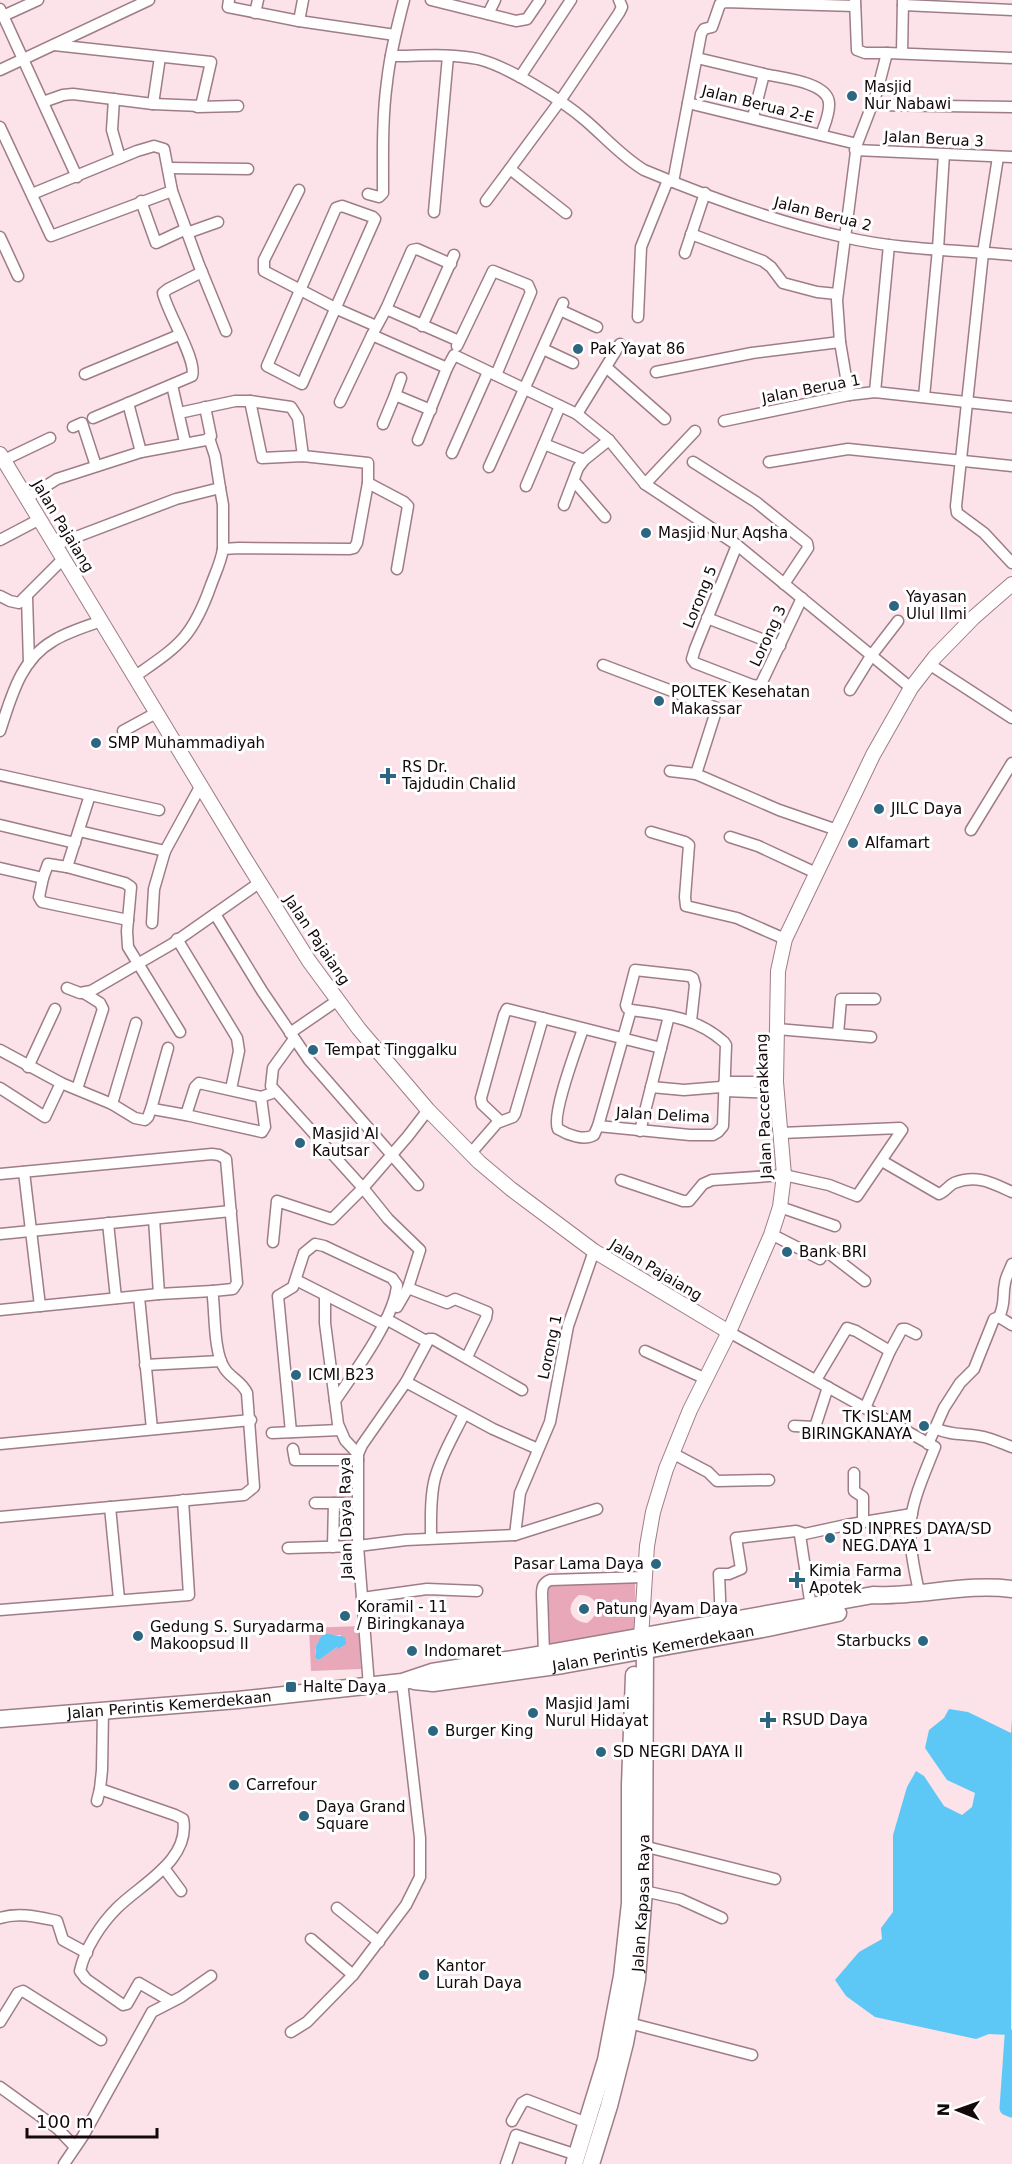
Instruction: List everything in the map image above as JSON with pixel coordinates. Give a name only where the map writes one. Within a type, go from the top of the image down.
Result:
[{"type":"highway","name":"Jalan Perintis Kemerdekaan","points":[[406,1681],[443,1682],[563,1665],[640,1642],[721,1623],[771,1621],[811,1607],[873,1595],[893,1596],[976,1587],[1012,1589]]},
{"type":"highway","name":"Jalan Perintis Kemerdekaan","points":[[0,1719],[238,1700],[406,1681],[432,1672],[875,1605],[893,1596]]},
{"type":"highway","name":"Jalan Kapasa Raya","points":[[580,2161],[629,2023],[630,1903],[637,1785],[640,1642]]},
{"type":"highway","name":"Jalan Kapasa Raya","points":[[580,2161],[587,2123],[602,2104],[606,2060],[629,1977],[644,1891],[643,1846],[637,1785]]},
{"type":"main road","name":"Jalan Pajaiang","points":[[2,457],[259,883],[309,961],[359,1029],[428,1110],[471,1154],[511,1190],[594,1251],[729,1332]]},
{"type":"main road","name":"Jalan Paccerakkang","points":[[640,1642],[644,1577],[653,1512],[672,1453],[729,1332],[771,1234],[780,1207],[784,1175],[777,1088],[778,971],[785,939],[873,754],[910,688],[929,664],[973,618],[1012,584]]},
{"type":"street","points":[[38,0],[2,13],[77,177]]},
{"type":"street","points":[[0,70],[149,0]]},
{"type":"street","points":[[229,0],[228,7],[255,13],[395,35]]},
{"type":"street","points":[[255,13],[258,0]]},
{"type":"street","points":[[299,21],[303,0]]},
{"type":"street","points":[[368,194],[379,197],[383,193],[384,119],[391,56],[404,0]]},
{"type":"street","points":[[431,0],[522,21],[527,19],[540,0]]},
{"type":"street","points":[[488,14],[495,0]]},
{"type":"street","points":[[520,77],[571,0]]},
{"type":"street","points":[[486,201],[560,101],[619,13],[622,7],[619,0]]},
{"type":"street","points":[[688,103],[702,31],[712,27],[718,8],[725,2],[855,3],[857,50],[865,54],[902,53],[1012,58]]},
{"type":"street","points":[[902,53],[903,3],[1012,10]]},
{"type":"street","points":[[54,45],[211,62],[202,103],[197,107]]},
{"type":"street","points":[[849,395],[840,342],[837,294],[856,147],[873,105],[887,53]]},
{"type":"street","name":"Jalan Berua 2","points":[[391,56],[448,57],[486,62],[520,77],[560,101],[584,118],[624,157],[644,170],[800,226],[844,238],[890,245],[1012,255]]},
{"type":"street","points":[[153,104],[160,57]]},
{"type":"street","points":[[434,212],[448,57]]},
{"type":"street","points":[[697,58],[818,87],[826,93],[830,100],[821,135]]},
{"type":"street","points":[[753,117],[764,74]]},
{"type":"street","points":[[43,102],[63,94],[153,104],[197,107],[238,106]]},
{"type":"street","points":[[114,99],[112,130],[120,158]]},
{"type":"street","name":"Jalan Berua 2-E","points":[[638,317],[641,247],[670,181],[688,103],[753,117],[856,147]]},
{"type":"street","points":[[873,105],[1012,107]]},
{"type":"street","points":[[0,129],[51,236],[172,191]]},
{"type":"street","points":[[32,194],[154,146],[164,149],[172,191],[226,332]]},
{"type":"street","name":"Jalan Berua 3","points":[[856,147],[1012,157]]},
{"type":"street","points":[[924,397],[938,249],[944,154]]},
{"type":"street","points":[[998,157],[983,253],[956,506],[957,513],[984,533],[1012,564]]},
{"type":"street","points":[[168,168],[248,170]]},
{"type":"street","points":[[510,169],[566,213]]},
{"type":"street","points":[[299,190],[264,260],[267,273],[447,368]]},
{"type":"street","points":[[684,253],[705,193]]},
{"type":"street","points":[[141,201],[156,243],[218,222]]},
{"type":"street","points":[[346,206],[375,219],[337,309],[302,384],[267,366],[336,207],[346,206]]},
{"type":"street","points":[[691,234],[763,261],[771,267],[783,283],[817,292],[837,294]]},
{"type":"street","points":[[0,237],[18,276]]},
{"type":"street","points":[[875,392],[890,245]]},
{"type":"street","points":[[340,402],[412,250],[417,249],[453,260],[422,326]]},
{"type":"street","points":[[418,440],[447,368],[493,271],[528,285],[531,292],[452,453]]},
{"type":"street","points":[[93,418],[190,378],[194,373],[194,368],[163,293],[202,272]]},
{"type":"street","points":[[489,467],[562,306],[597,327]]},
{"type":"street","points":[[386,309],[459,341]]},
{"type":"street","points":[[86,374],[179,335]]},
{"type":"street","points":[[656,372],[752,353],[840,342]]},
{"type":"street","points":[[577,414],[620,344]]},
{"type":"street","points":[[543,349],[573,363]]},
{"type":"street","points":[[454,355],[577,414],[609,440],[645,484],[737,545],[910,688]]},
{"type":"street","points":[[606,367],[665,419]]},
{"type":"street","points":[[383,424],[401,378]]},
{"type":"street","points":[[172,385],[185,442]]},
{"type":"street","name":"Jalan Berua 1","points":[[724,421],[849,395],[875,392],[1012,407]]},
{"type":"street","points":[[395,394],[431,410]]},
{"type":"street","points":[[179,413],[235,401],[291,407],[298,418],[303,456]]},
{"type":"street","points":[[223,549],[354,548],[357,543],[368,483],[368,464],[303,456],[262,458],[250,401]]},
{"type":"street","points":[[128,403],[141,452]]},
{"type":"street","points":[[526,486],[560,406]]},
{"type":"street","points":[[134,677],[177,647],[194,626],[203,608],[223,549],[223,505],[205,407]]},
{"type":"street","points":[[73,427],[82,423],[96,466]]},
{"type":"street","points":[[645,484],[695,432]]},
{"type":"street","points":[[2,457],[50,438]]},
{"type":"street","points":[[27,498],[54,480],[96,466],[141,452],[209,438]]},
{"type":"street","points":[[564,505],[578,468],[584,460],[609,440]]},
{"type":"street","points":[[544,444],[584,460]]},
{"type":"street","points":[[769,462],[848,449],[1012,466]]},
{"type":"street","points":[[693,462],[756,502],[807,543],[806,552],[784,584]]},
{"type":"street","points":[[574,481],[605,517]]},
{"type":"street","points":[[368,483],[408,506],[397,569]]},
{"type":"street","points":[[55,545],[176,499],[220,488]]},
{"type":"street","points":[[0,540],[40,519]]},
{"type":"street","name":"Lorong 5","points":[[693,661],[695,649],[737,545]]},
{"type":"street","points":[[0,596],[19,603],[63,559]]},
{"type":"street","points":[[27,597],[29,663]]},
{"type":"street","name":"Lorong 3","points":[[693,661],[757,686],[763,682],[802,598]]},
{"type":"street","points":[[707,618],[780,646]]},
{"type":"street","points":[[0,731],[18,681],[29,663],[52,641],[100,621]]},
{"type":"street","points":[[850,690],[871,656],[898,621]]},
{"type":"street","points":[[929,664],[1012,718]]},
{"type":"street","points":[[603,665],[717,708],[696,774]]},
{"type":"street","points":[[123,731],[156,713]]},
{"type":"street","points":[[971,830],[1007,780],[1012,763]]},
{"type":"street","points":[[670,771],[696,774],[778,810],[837,830]]},
{"type":"street","points":[[0,775],[159,810]]},
{"type":"street","points":[[152,923],[154,889],[165,850],[201,787]]},
{"type":"street","points":[[68,867],[90,795]]},
{"type":"street","points":[[0,825],[75,843]]},
{"type":"street","points":[[79,831],[165,850]]},
{"type":"street","points":[[651,832],[686,842],[689,845],[686,906],[737,918],[785,939]]},
{"type":"street","points":[[730,837],[758,846],[816,873]]},
{"type":"street","points":[[128,920],[42,902],[39,897],[48,864],[68,867],[129,885],[132,891],[127,940],[180,1032]]},
{"type":"street","points":[[0,868],[43,878]]},
{"type":"street","points":[[84,993],[172,944],[259,883]]},
{"type":"street","points":[[215,914],[292,1036],[315,1067],[418,1185]]},
{"type":"street","points":[[177,939],[237,1038],[239,1051],[231,1089]]},
{"type":"street","points":[[637,969],[689,976],[695,981],[691,1021],[631,1010],[626,1005],[634,972],[637,969]]},
{"type":"street","points":[[67,988],[84,993],[100,1003],[103,1009],[77,1089]]},
{"type":"street","points":[[838,1034],[841,999],[875,999]]},
{"type":"street","points":[[335,1401],[408,1288],[420,1250],[388,1219],[270,1084],[273,1068],[292,1036],[338,1000]]},
{"type":"street","points":[[28,1067],[55,1009]]},
{"type":"street","points":[[500,1122],[482,1104],[481,1098],[505,1011],[511,1009],[661,1048]]},
{"type":"street","points":[[583,1029],[556,1117],[556,1126],[563,1132],[590,1138],[598,1126],[631,1010]]},
{"type":"street","points":[[640,1131],[669,1016]]},
{"type":"street","points":[[471,1154],[500,1122],[515,1114],[543,1018]]},
{"type":"street","name":"Jalan Delima","points":[[598,1126],[713,1135],[718,1132],[723,1126],[726,1045],[691,1021]]},
{"type":"street","points":[[112,1104],[136,1023]]},
{"type":"street","points":[[777,1029],[871,1037]]},
{"type":"street","points":[[0,1050],[28,1067],[112,1104],[141,1120],[148,1117],[168,1048]]},
{"type":"street","points":[[0,1088],[45,1117],[61,1083]]},
{"type":"street","points":[[186,1115],[196,1085],[203,1083],[261,1097],[275,1092]]},
{"type":"street","points":[[651,1087],[684,1090],[724,1087],[777,1088]]},
{"type":"street","points":[[151,1109],[262,1132],[265,1127],[261,1097]]},
{"type":"street","points":[[273,1242],[277,1201],[332,1219],[393,1154],[428,1110]]},
{"type":"street","points":[[621,1180],[683,1201],[689,1201],[703,1184],[712,1180],[784,1175],[829,1185],[857,1196],[902,1131],[900,1128],[781,1133]]},
{"type":"street","points":[[0,1174],[219,1155],[227,1161],[237,1286],[233,1289],[213,1292],[159,1294],[0,1310]]},
{"type":"street","points":[[882,1161],[939,1194],[952,1184],[981,1179],[1012,1192]]},
{"type":"street","points":[[24,1172],[40,1306]]},
{"type":"street","points":[[780,1207],[835,1226]]},
{"type":"street","points":[[0,1234],[231,1211]]},
{"type":"street","points":[[154,1219],[159,1294]]},
{"type":"street","points":[[108,1223],[116,1298]]},
{"type":"street","points":[[771,1234],[819,1259],[824,1252],[830,1254],[865,1281]]},
{"type":"street","points":[[291,1432],[278,1296],[291,1289],[304,1253],[315,1244],[324,1246],[396,1282],[395,1296],[386,1322]]},
{"type":"street","name":"Lorong 1","points":[[515,1535],[518,1500],[550,1422],[568,1326],[594,1251]]},
{"type":"street","points":[[928,1444],[944,1408],[960,1383],[972,1373],[994,1318],[999,1317],[1005,1304],[1005,1283],[1012,1264]]},
{"type":"street","points":[[296,1280],[467,1357],[522,1390]]},
{"type":"street","points":[[408,1288],[447,1303],[455,1299],[488,1312],[467,1357]]},
{"type":"street","points":[[0,1517],[244,1495],[252,1490],[250,1420],[246,1389],[226,1371],[221,1361],[213,1292]]},
{"type":"street","points":[[325,1295],[325,1323],[340,1430],[358,1457]]},
{"type":"street","points":[[139,1297],[152,1429]]},
{"type":"street","points":[[999,1317],[1012,1325]]},
{"type":"street","points":[[816,1380],[847,1328],[890,1350]]},
{"type":"street","points":[[865,1408],[890,1350],[902,1329],[916,1334]]},
{"type":"street","points":[[729,1332],[935,1447],[912,1514],[910,1541],[919,1592]]},
{"type":"street","name":"Jalan Daya Raya","points":[[369,1686],[358,1546],[358,1457],[366,1437],[385,1414],[430,1340]]},
{"type":"street","points":[[645,1352],[706,1379]]},
{"type":"street","points":[[146,1365],[221,1361]]},
{"type":"street","points":[[406,1382],[464,1414],[538,1449]]},
{"type":"street","points":[[795,1426],[815,1427],[828,1387]]},
{"type":"street","points":[[431,1538],[434,1480],[464,1414]]},
{"type":"street","points":[[0,1444],[250,1420]]},
{"type":"street","points":[[935,1428],[951,1434],[963,1433],[985,1437],[1012,1448]]},
{"type":"street","points":[[272,1433],[340,1430]]},
{"type":"street","points":[[293,1449],[295,1460],[358,1457]]},
{"type":"street","points":[[672,1453],[708,1473],[717,1481],[769,1480]]},
{"type":"street","points":[[854,1473],[854,1491],[863,1497],[863,1522]]},
{"type":"street","points":[[0,1610],[189,1595],[183,1500]]},
{"type":"street","points":[[315,1503],[357,1503]]},
{"type":"street","points":[[333,1547],[334,1503]]},
{"type":"street","points":[[110,1507],[118,1599]]},
{"type":"street","points":[[288,1548],[358,1546],[431,1538],[515,1535],[597,1509]]},
{"type":"street","points":[[721,1623],[719,1574],[729,1574],[741,1569],[736,1538],[796,1531],[802,1533],[912,1514]]},
{"type":"street","points":[[802,1533],[800,1541],[811,1607]]},
{"type":"street","points":[[544,1654],[542,1590],[546,1582],[644,1577]]},
{"type":"street","points":[[362,1598],[428,1589],[477,1591]]},
{"type":"street","points":[[291,2032],[308,2022],[353,1975],[416,1888],[420,1877],[422,1864],[406,1681]]},
{"type":"street","points":[[97,1801],[102,1770],[103,1711]]},
{"type":"street","points":[[100,1789],[150,1805],[183,1819],[182,1839],[172,1859],[117,1908],[92,1942],[81,1968],[83,1976],[123,2005],[127,2004],[140,1983],[170,2001]]},
{"type":"street","points":[[643,1846],[775,1879]]},
{"type":"street","points":[[164,1868],[182,1891]]},
{"type":"street","points":[[644,1891],[680,1899],[722,1918]]},
{"type":"street","points":[[337,1908],[379,1942]]},
{"type":"street","points":[[0,1918],[23,1915],[57,1921],[63,1940],[87,1953]]},
{"type":"street","points":[[311,1939],[353,1975]]},
{"type":"street","points":[[64,2164],[83,2136],[150,2016],[211,1976]]},
{"type":"street","points":[[0,2022],[18,1993],[23,1991],[101,2040]]},
{"type":"street","points":[[629,2023],[752,2055]]},
{"type":"street","points":[[0,2087],[58,2129],[75,2146]]},
{"type":"street","points":[[512,2121],[522,2103],[527,2100],[587,2123]]},
{"type":"street","points":[[506,2164],[516,2135],[580,2161]]},
{"type":"shaded area","points":[[635,1582],[635,1630],[550,1645],[548,1583]],"holes":[[[579,1595],[594,1601],[597,1609],[587,1623],[576,1619],[571,1612],[575,1599]]]},
{"type":"shaded area","points":[[359,1626],[361,1669],[311,1671],[309,1628]],"holes":[[[327,1635],[341,1635],[337,1647],[319,1660],[315,1658],[316,1647],[320,1639]]]},
{"type":"water","points":[[323,1633],[345,1637],[346,1644],[338,1649],[337,1647],[319,1660],[315,1658],[316,1646]]},
{"type":"water","points":[[949,1709],[968,1712],[1011,1733],[1012,1719],[1011,2057],[1009,2035],[989,2034],[976,2039],[875,2017],[846,1996],[835,1980],[859,1952],[882,1939],[881,1928],[893,1912],[893,1835],[907,1787],[916,1771],[924,1776],[944,1806],[962,1815],[972,1807],[975,1793],[947,1780],[925,1748],[929,1730],[944,1718]]},
{"type":"waterway","points":[[1012,2037],[1007,2108],[1012,2110]]},
{"type":"place","name":"Masjid Nur Nabawi","points":[[852,96]]},
{"type":"place","name":"Pak Yayat 86","points":[[578,349]]},
{"type":"place","name":"Masjid Nur Aqsha","points":[[646,533]]},
{"type":"place","name":"Yayasan Ulul Ilmi","points":[[894,606]]},
{"type":"place","name":"POLTEK Kesehatan Makassar","points":[[659,701]]},
{"type":"place","name":"SMP Muhammadiyah","points":[[96,743]]},
{"type":"place","name":"RS Dr. Tajdudin Chalid","points":[[388,776]]},
{"type":"place","name":"JILC Daya","points":[[879,809]]},
{"type":"place","name":"Alfamart","points":[[853,843]]},
{"type":"place","name":"Tempat Tinggalku","points":[[313,1050]]},
{"type":"place","name":"Masjid Al Kautsar","points":[[300,1143]]},
{"type":"place","name":"Bank BRI","points":[[787,1252]]},
{"type":"place","name":"ICMI B23","points":[[296,1375]]},
{"type":"place","name":"TK ISLAM BIRINGKANAYA","points":[[924,1426]]},
{"type":"place","name":"SD INPRES DAYA/SD NEG.DAYA 1","points":[[830,1538]]},
{"type":"place","name":"Pasar Lama Daya","points":[[656,1564]]},
{"type":"place","name":"Kimia Farma Apotek","points":[[797,1580]]},
{"type":"place","name":"Patung Ayam Daya","points":[[584,1609]]},
{"type":"place","name":"Koramil - 11 / Biringkanaya","points":[[345,1616]]},
{"type":"place","name":"Gedung S. Suryadarma Makoopsud II","points":[[138,1636]]},
{"type":"place","name":"Starbucks","points":[[923,1641]]},
{"type":"place","name":"Indomaret","points":[[412,1651]]},
{"type":"place","name":"Halte Daya","points":[[291,1687]]},
{"type":"place","name":"Masjid Jami Nurul Hidayat","points":[[533,1713]]},
{"type":"place","name":"RSUD Daya","points":[[768,1720]]},
{"type":"place","name":"Burger King","points":[[433,1731]]},
{"type":"place","name":"SD NEGRI DAYA II","points":[[601,1752]]},
{"type":"place","name":"Carrefour","points":[[234,1785]]},
{"type":"place","name":"Daya Grand Square","points":[[304,1816]]},
{"type":"place","name":"Kantor Lurah Daya","points":[[424,1975]]}]
